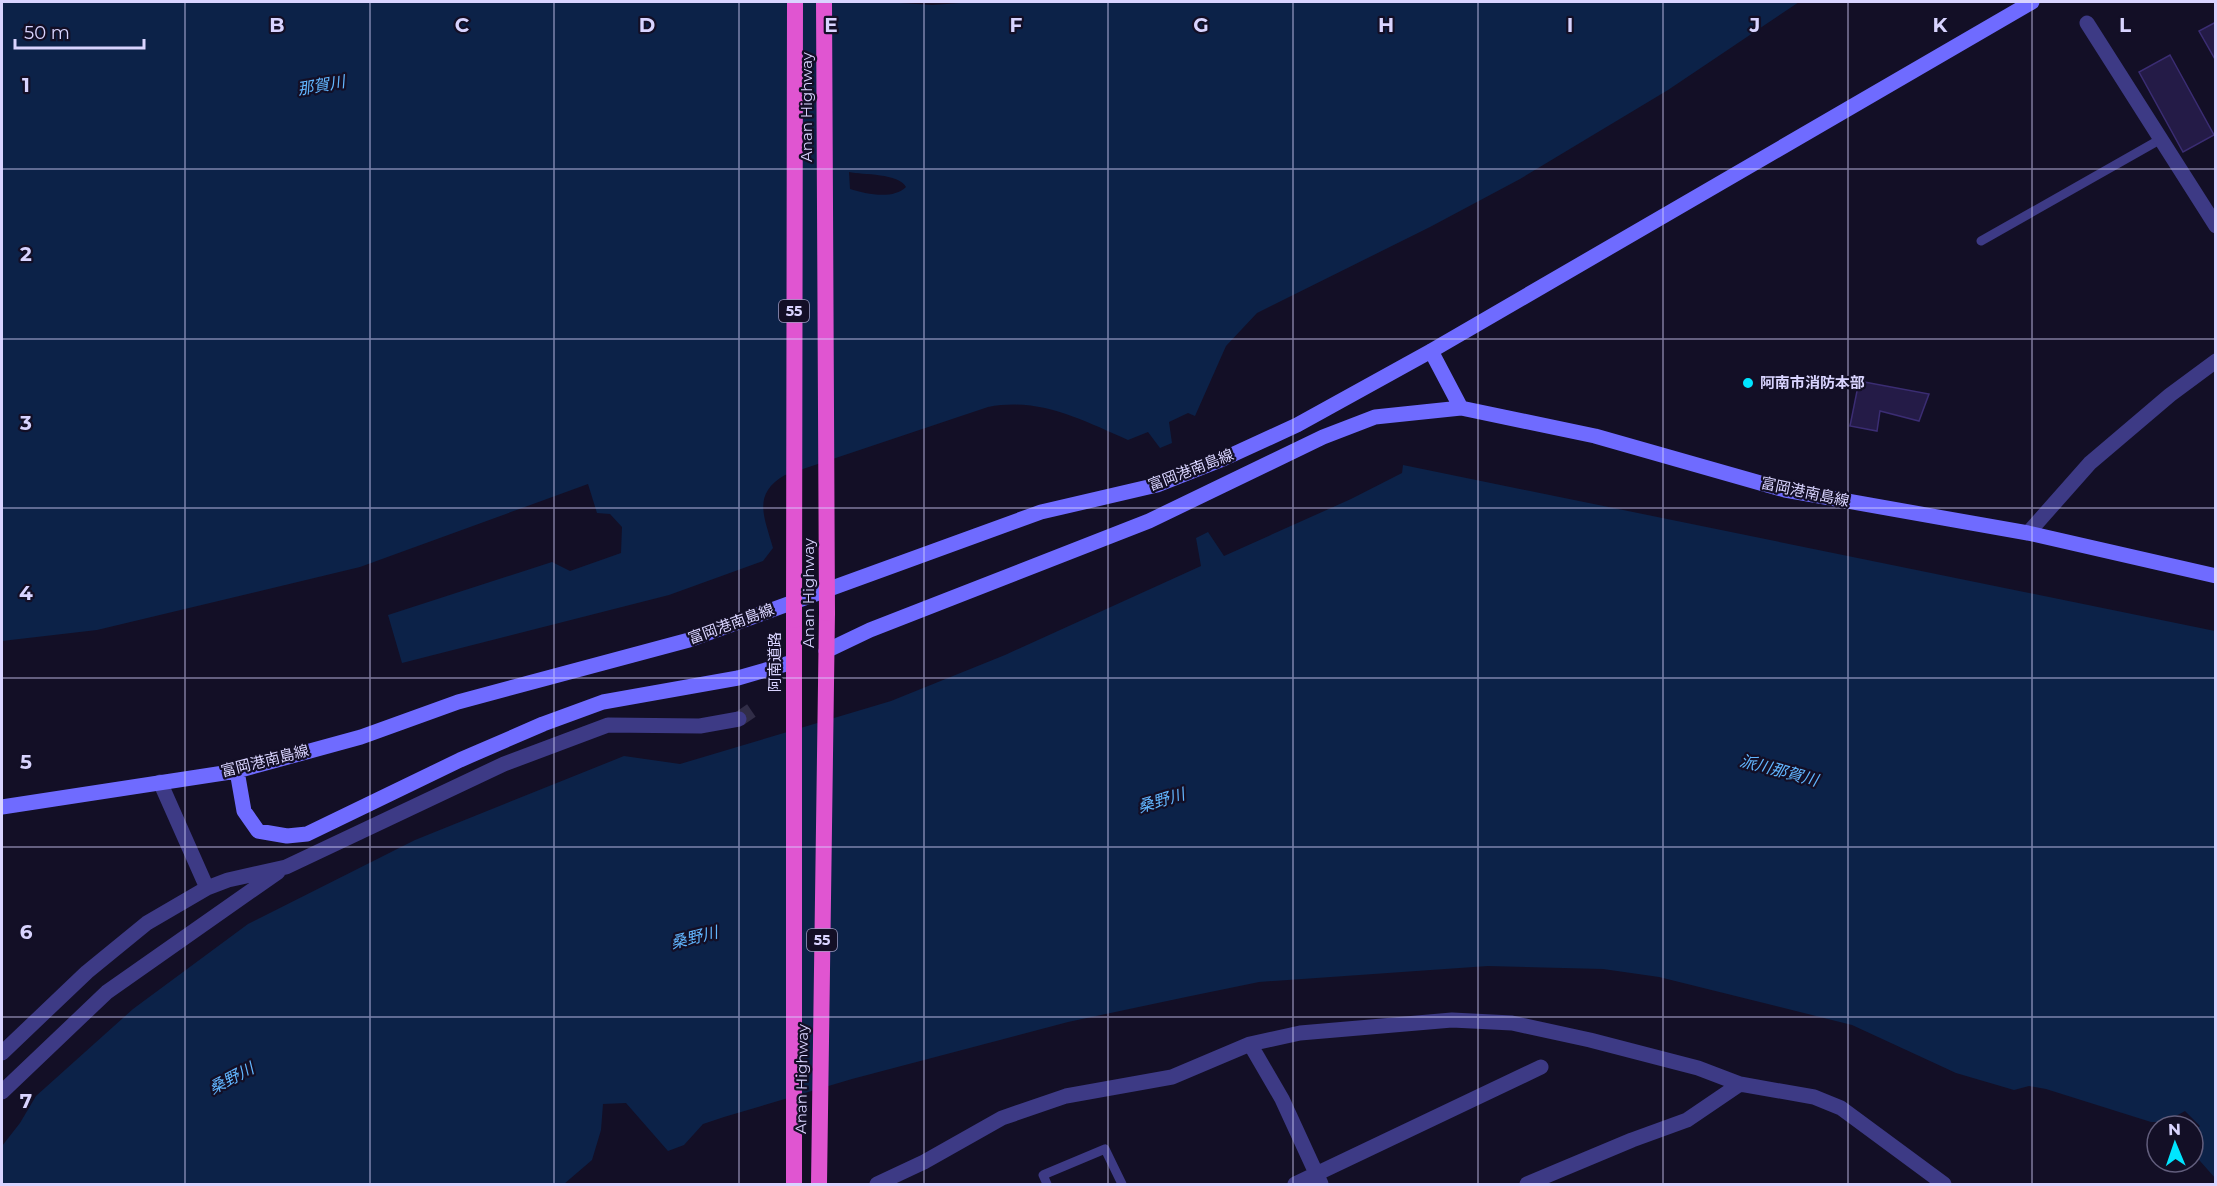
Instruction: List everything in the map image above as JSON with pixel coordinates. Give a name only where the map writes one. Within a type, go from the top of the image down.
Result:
[{"type":"highway","name":"Anan Highway","points":[[794,620],[795,2]]},
{"type":"highway","name":"Anan Highway","points":[[819,1185],[827,613],[824,2]]},
{"type":"highway","name":"阿南道路","points":[[793,704],[794,620]]},
{"type":"highway","name":"Anan Highway","points":[[793,704],[794,1185]]},
{"type":"main road","name":"富岡港南島線","points":[[2,807],[237,771],[361,737],[458,702],[689,640],[1041,512],[1156,485],[1223,459],[1297,425],[1431,351],[2032,2]]},
{"type":"main road","points":[[1431,351],[1461,408]]},
{"type":"main road","name":"富岡港南島線","points":[[826,651],[870,630],[1149,521],[1334,433],[1375,417],[1461,408],[1595,436],[1785,490],[2028,533],[2216,576]]},
{"type":"main road","points":[[237,771],[244,811],[258,831],[287,836],[307,834],[470,756],[543,724],[603,702],[738,678],[793,662]]},
{"type":"street","points":[[2087,23],[2216,226]]},
{"type":"street","points":[[2028,533],[2090,463],[2169,395],[2216,361]]},
{"type":"street","points":[[2,1092],[107,992],[286,867],[504,764],[608,725],[700,726],[739,718]]},
{"type":"street","points":[[160,782],[207,888]]},
{"type":"street","points":[[2,1053],[87,972],[139,930],[207,888],[228,880],[286,867]]},
{"type":"street","points":[[877,1185],[924,1162],[1002,1118],[1066,1096],[1172,1077],[1250,1044],[1300,1033],[1389,1023],[1452,1020],[1512,1023],[1625,1048],[1698,1068],[1740,1084],[1814,1097],[1841,1108],[1944,1185]]},
{"type":"street","points":[[1250,1044],[1282,1099],[1319,1180]]},
{"type":"street","points":[[1295,1185],[1319,1180],[1541,1067]]},
{"type":"street","points":[[1527,1185],[1632,1140],[1687,1120],[1740,1084]]},
{"type":"lane","points":[[1981,241],[2161,139]]},
{"type":"lane","points":[[1047,1185],[1043,1175],[1105,1149],[1122,1185]]},
{"type":"water","name":"那賀川","points":[[2,2],[885,2],[932,5],[974,2],[1799,2],[1668,90],[1520,179],[1430,227],[1257,313],[1226,346],[1195,416],[1188,413],[1169,422],[1172,443],[1160,448],[1148,432],[1128,440],[1060,412],[1025,405],[988,407],[785,475],[775,482],[764,498],[764,516],[773,548],[763,561],[669,595],[402,663],[388,615],[552,562],[570,571],[621,553],[622,527],[610,514],[597,513],[588,484],[360,567],[97,630],[2,641]],"holes":[[[849,172],[889,177],[902,182],[906,187],[887,195],[856,191],[850,189]]]},
{"type":"water","points":[[1403,465],[2215,631],[2215,1178],[2205,1167],[2205,1114],[2188,1114],[2185,1111],[2180,1114],[2145,1114],[2145,1120],[2046,1089],[2029,1086],[2014,1090],[1956,1073],[1852,1025],[1659,977],[1603,969],[1488,966],[1259,982],[1068,1022],[852,1079],[724,1117],[703,1124],[684,1145],[668,1151],[626,1103],[603,1104],[601,1130],[592,1160],[564,1184],[2,1184],[2,1146],[20,1123],[36,1096],[133,1009],[248,924],[415,840],[624,756],[680,764],[891,701],[1005,655],[1201,566],[1196,538],[1208,532],[1224,556],[1351,499],[1402,473]]},
{"type":"building","points":[[2216,22],[2216,61],[2199,31]]},
{"type":"building","points":[[2170,55],[2214,135],[2183,152],[2139,72]]},
{"type":"building","points":[[1859,381],[1929,394],[1919,421],[1880,411],[1877,431],[1850,426]]},
{"type":"tunnel","points":[[739,719],[755,708]]},
{"type":"place","name":"阿南市消防本部","points":[[1748,383]]},
{"type":"water label","name":"派川那賀川","points":[[1779,770]]},
{"type":"water label","name":"桑野川","points":[[1161,800]]},
{"type":"water label","name":"桑野川","points":[[694,937]]},
{"type":"water label","name":"桑野川","points":[[231,1078]]}]
